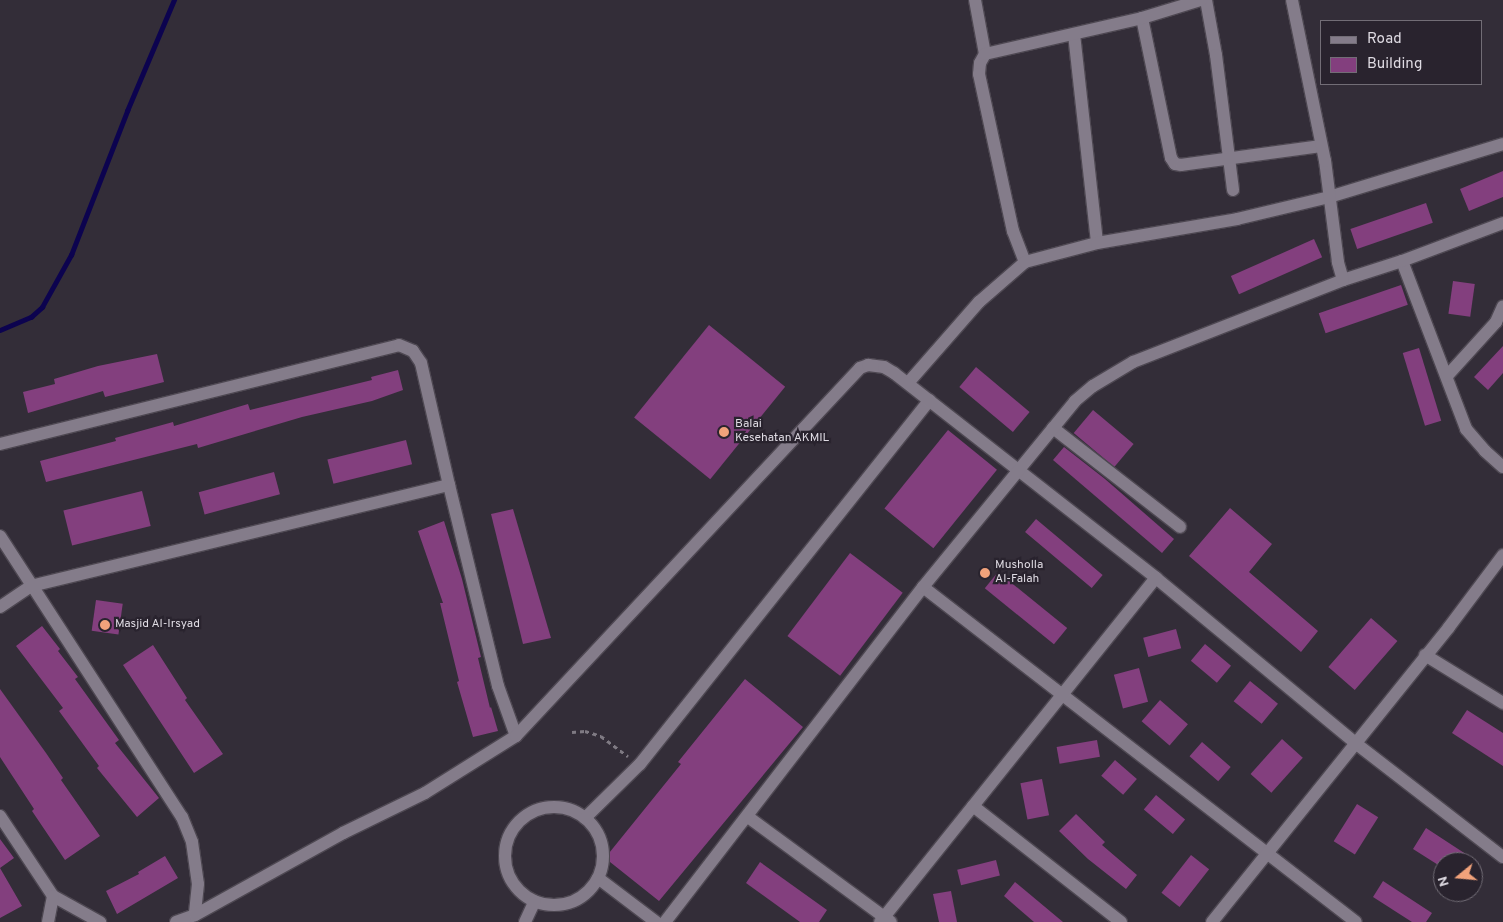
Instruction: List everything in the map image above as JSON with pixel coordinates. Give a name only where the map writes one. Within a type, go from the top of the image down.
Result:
[{"type":"street","points":[[974,0],[985,54],[980,63],[979,74],[1012,231],[1022,256]]},
{"type":"street","points":[[985,54],[1142,18],[1201,0]]},
{"type":"street","points":[[1206,0],[1216,55],[1233,190]]},
{"type":"street","points":[[1292,0],[1325,161],[1338,262],[1343,280]]},
{"type":"street","points":[[1142,18],[1172,161],[1181,165],[1321,146]]},
{"type":"street","points":[[1074,34],[1097,243]]},
{"type":"street","points":[[908,383],[1022,256],[1237,219],[1503,144]]},
{"type":"street","points":[[665,922],[748,818],[923,587],[1075,401],[1094,386],[1133,362],[1343,280],[1402,261],[1503,223]]},
{"type":"street","points":[[1402,261],[1466,429],[1485,451],[1503,467]]},
{"type":"street","points":[[1447,376],[1496,322],[1503,306]]},
{"type":"street","points":[[0,444],[399,345],[413,351],[421,362],[498,686],[516,736]]},
{"type":"street","points":[[176,922],[195,915],[343,833],[425,793],[516,736],[860,368],[868,365],[890,370],[930,400],[1156,578],[1354,742],[1503,857]]},
{"type":"street","points":[[585,818],[640,764],[930,400]]},
{"type":"street","points":[[1053,428],[1180,527]]},
{"type":"street","points":[[0,607],[31,586],[449,485]]},
{"type":"street","points":[[0,536],[182,817],[192,842],[198,884],[195,915]]},
{"type":"street","points":[[1212,922],[1269,853],[1354,742],[1449,627],[1503,555]]},
{"type":"street","points":[[748,818],[885,920],[973,806],[1156,578]]},
{"type":"street","points":[[923,587],[1356,922]]},
{"type":"street","points":[[1425,655],[1503,704]]},
{"type":"street","points":[[973,806],[1120,922]]},
{"type":"street","points":[[559,807],[585,818],[598,834],[602,848],[602,864],[598,878],[587,892],[568,903],[551,905],[535,901],[520,892],[506,867],[506,846],[510,834],[521,820],[542,809],[559,807]]},
{"type":"street","points":[[0,816],[53,896],[100,922]]},
{"type":"street","points":[[598,878],[656,922]]},
{"type":"street","points":[[48,922],[53,896]]},
{"type":"street","points":[[524,922],[535,901]]},
{"type":"path","points":[[572,732],[585,731],[601,736],[640,764]]},
{"type":"building","points":[[1503,171],[1503,197],[1469,211],[1460,189]]},
{"type":"building","points":[[1426,203],[1433,223],[1357,249],[1350,229]]},
{"type":"building","points":[[1314,239],[1322,257],[1239,294],[1231,276]]},
{"type":"building","points":[[1453,281],[1475,284],[1470,317],[1448,314]]},
{"type":"building","points":[[1401,285],[1408,305],[1326,333],[1319,313]]},
{"type":"building","points":[[709,325],[785,387],[710,479],[634,417]]},
{"type":"building","points":[[1503,346],[1503,373],[1488,390],[1474,377]]},
{"type":"building","points":[[1419,348],[1441,421],[1425,426],[1403,353]]},
{"type":"building","points":[[157,354],[164,382],[105,397],[103,391],[28,413],[23,392],[55,384],[54,379],[98,366]]},
{"type":"building","points":[[976,367],[1030,412],[1013,432],[959,387]]},
{"type":"building","points":[[398,370],[403,390],[372,401],[302,417],[198,448],[197,444],[46,482],[40,461],[116,441],[115,438],[173,422],[174,426],[248,404],[250,410],[372,380],[371,377]]},
{"type":"building","points":[[1093,410],[1134,444],[1114,467],[1074,433]]},
{"type":"building","points":[[948,430],[997,470],[933,548],[884,508]]},
{"type":"building","points":[[406,440],[412,464],[333,484],[327,460]]},
{"type":"building","points":[[1064,447],[1105,479],[1174,539],[1162,553],[1053,460]]},
{"type":"building","points":[[274,472],[280,494],[205,514],[199,492]]},
{"type":"building","points":[[142,491],[151,526],[72,546],[63,511]]},
{"type":"building","points":[[1230,508],[1272,544],[1249,572],[1318,631],[1301,652],[1189,556]]},
{"type":"building","points":[[513,509],[551,638],[523,644],[491,514]]},
{"type":"building","points":[[1036,519],[1103,575],[1092,588],[1025,532]]},
{"type":"building","points":[[444,521],[462,579],[481,657],[478,658],[490,708],[498,731],[473,737],[457,682],[459,681],[440,603],[443,603],[418,531]]},
{"type":"building","points":[[850,553],[903,593],[840,676],[787,636]]},
{"type":"building","points":[[998,572],[1067,628],[1054,644],[985,588]]},
{"type":"building","points":[[96,600],[123,604],[118,634],[92,631]]},
{"type":"building","points":[[1371,618],[1397,641],[1355,690],[1328,667]]},
{"type":"building","points":[[42,626],[78,677],[75,679],[119,740],[115,743],[159,798],[137,817],[97,768],[99,766],[59,711],[63,708],[16,646]]},
{"type":"building","points":[[1176,629],[1181,648],[1148,657],[1143,638]]},
{"type":"building","points":[[1205,644],[1231,666],[1217,683],[1191,661]]},
{"type":"building","points":[[153,645],[187,698],[185,700],[223,754],[194,773],[123,665]]},
{"type":"building","points":[[1139,668],[1148,702],[1123,709],[1114,675]]},
{"type":"building","points":[[745,679],[803,727],[659,901],[605,858],[681,764],[678,762]]},
{"type":"building","points":[[1250,681],[1278,704],[1262,724],[1234,701]]},
{"type":"building","points":[[0,689],[46,753],[63,778],[61,780],[100,836],[65,860],[32,811],[34,809],[0,757]]},
{"type":"building","points":[[1160,700],[1188,724],[1170,745],[1142,721]]},
{"type":"building","points":[[1467,710],[1503,733],[1503,766],[1452,733]]},
{"type":"building","points":[[1282,739],[1303,758],[1271,793],[1251,774]]},
{"type":"building","points":[[1097,740],[1100,757],[1060,764],[1057,747]]},
{"type":"building","points":[[1202,742],[1231,767],[1218,781],[1190,756]]},
{"type":"building","points":[[1115,760],[1137,779],[1123,795],[1101,776]]},
{"type":"building","points":[[1042,779],[1049,815],[1027,820],[1020,783]]},
{"type":"building","points":[[1156,795],[1185,819],[1173,834],[1144,810]]},
{"type":"building","points":[[1357,804],[1378,817],[1355,855],[1334,841]]},
{"type":"building","points":[[1076,814],[1105,842],[1102,845],[1137,875],[1126,889],[1088,859],[1059,831]]},
{"type":"building","points":[[1426,828],[1463,852],[1433,852],[1433,862],[1413,849]]},
{"type":"building","points":[[0,839],[14,858],[0,868]]},
{"type":"building","points":[[1191,855],[1209,869],[1180,907],[1161,893]]},
{"type":"building","points":[[165,856],[178,878],[117,914],[106,891],[139,874],[138,872]]},
{"type":"building","points":[[996,860],[1000,876],[961,885],[957,870]]},
{"type":"building","points":[[760,862],[827,910],[819,922],[800,922],[746,883]]},
{"type":"building","points":[[0,868],[22,906],[0,918]]},
{"type":"building","points":[[1383,881],[1432,913],[1426,922],[1412,922],[1373,897]]},
{"type":"building","points":[[1015,882],[1063,922],[1034,922],[1004,896]]},
{"type":"building","points":[[951,891],[957,922],[939,922],[933,894]]},
{"type":"waterway","points":[[0,330],[31,317],[42,307],[71,255],[127,111],[174,0]]},
{"type":"place","name":"Balai Kesehatan AKMIL","points":[[724,432]]},
{"type":"place","name":"Musholla Al-Falah","points":[[985,573]]},
{"type":"place","name":"Masjid Al-Irsyad","points":[[105,625]]}]
